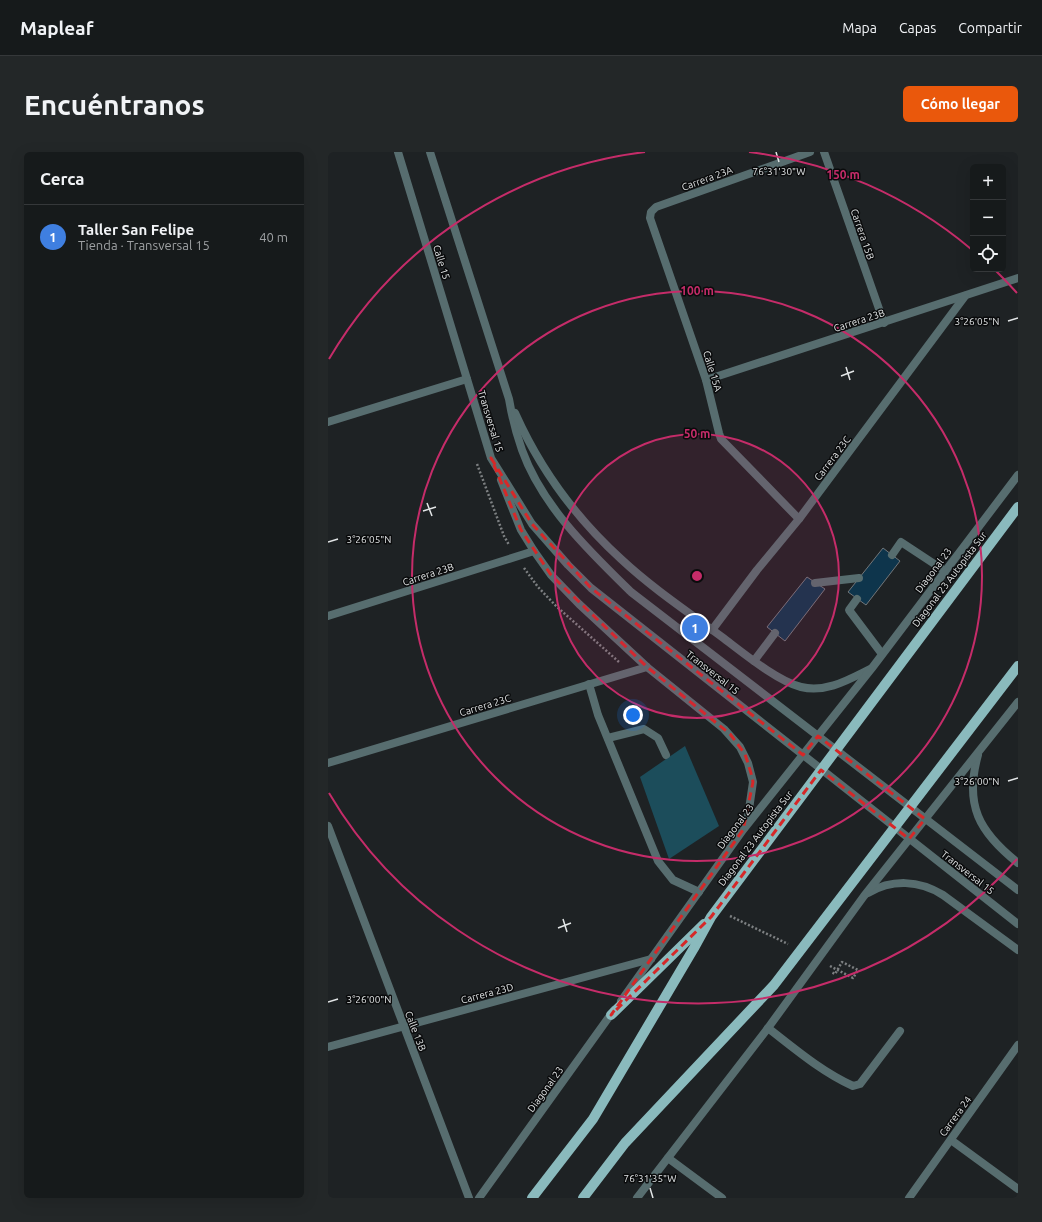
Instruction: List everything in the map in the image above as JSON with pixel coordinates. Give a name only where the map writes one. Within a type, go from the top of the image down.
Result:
[{"type":"main road","name":"Diagonal 23 Autopista Sur","points":[[532,1198],[592,1118],[711,917],[1018,507]]},
{"type":"main road","points":[[583,1198],[625,1143],[774,985],[1018,666]]},
{"type":"main road","points":[[611,1015],[711,917]]},
{"type":"street","name":"Calle 15","points":[[398,152],[467,379]]},
{"type":"street","name":"Transversal 15","points":[[430,152],[509,400],[522,451],[540,487],[558,514],[590,552],[631,592],[1018,890]]},
{"type":"street","name":"Carrera 23A","points":[[656,206],[810,152]]},
{"type":"street","name":"Carrera 15B","points":[[824,152],[884,323]]},
{"type":"street","name":"Calle 15A","points":[[656,206],[651,212],[650,218],[706,380],[721,439],[799,519]]},
{"type":"street","name":"Carrera 23B","points":[[706,380],[1018,278]]},
{"type":"street","name":"Carrera 23C","points":[[712,630],[757,570],[799,519],[965,296]]},
{"type":"street","points":[[328,422],[467,379]]},
{"type":"street","name":"Transversal 15","points":[[467,379],[491,458],[532,524],[568,565],[591,588],[1018,924]]},
{"type":"street","points":[[509,400],[534,452],[546,471],[594,532],[616,555],[638,574],[712,630],[754,661],[791,684],[812,689],[822,689],[842,683],[872,668]]},
{"type":"street","points":[[491,458],[521,530],[551,575],[569,594],[647,667],[724,729],[745,754],[753,782],[748,816],[743,830]]},
{"type":"street","name":"Diagonal 23","points":[[479,1198],[743,830],[872,668],[1018,475]]},
{"type":"street","points":[[892,555],[902,542],[944,571]]},
{"type":"street","name":"Carrera 23B","points":[[328,616],[534,551]]},
{"type":"street","points":[[815,583],[859,578]]},
{"type":"street","points":[[857,599],[849,610],[882,654]]},
{"type":"street","points":[[754,661],[775,633]]},
{"type":"street","name":"Carrera 23C","points":[[328,763],[647,667]]},
{"type":"street","points":[[588,684],[598,715],[658,861],[673,880],[699,892]]},
{"type":"street","points":[[637,1198],[768,1028],[864,896],[1018,702]]},
{"type":"street","points":[[608,738],[644,729],[658,738],[666,755]]},
{"type":"street","points":[[979,752],[973,779],[974,799],[978,817],[985,830],[995,843],[1018,863]]},
{"type":"street","name":"Calle 13B","points":[[328,826],[469,1198]]},
{"type":"street","points":[[864,896],[890,884],[905,883],[925,886],[943,895],[1018,950]]},
{"type":"street","name":"Carrera 23D","points":[[328,1048],[651,958]]},
{"type":"street","points":[[768,1028],[796,1051],[838,1079],[853,1086],[860,1084],[900,1031]]},
{"type":"street","name":"Carrera 24","points":[[909,1198],[1018,1045]]},
{"type":"street","points":[[950,1140],[1018,1189]]},
{"type":"street","points":[[668,1158],[722,1198]]},
{"type":"path","points":[[724,913],[788,944]]},
{"type":"path","points":[[828,965],[853,978],[858,970],[842,962],[835,974],[831,972]]},
{"type":"highlighted area","points":[[491,458],[532,524],[591,588],[803,755],[818,736],[925,819],[909,839],[821,770],[711,917],[611,1015],[743,830],[753,782],[745,754],[730,734],[647,667],[551,575],[521,530]]},
{"type":"shaded area","points":[[685,746],[719,826],[669,859],[640,777]]},
{"type":"building","points":[[883,548],[900,561],[866,605],[848,592]]},
{"type":"building","points":[[807,577],[825,589],[785,641],[767,627]]},
{"type":"place","name":"Taller San Felipe","points":[[695,628]]}]
